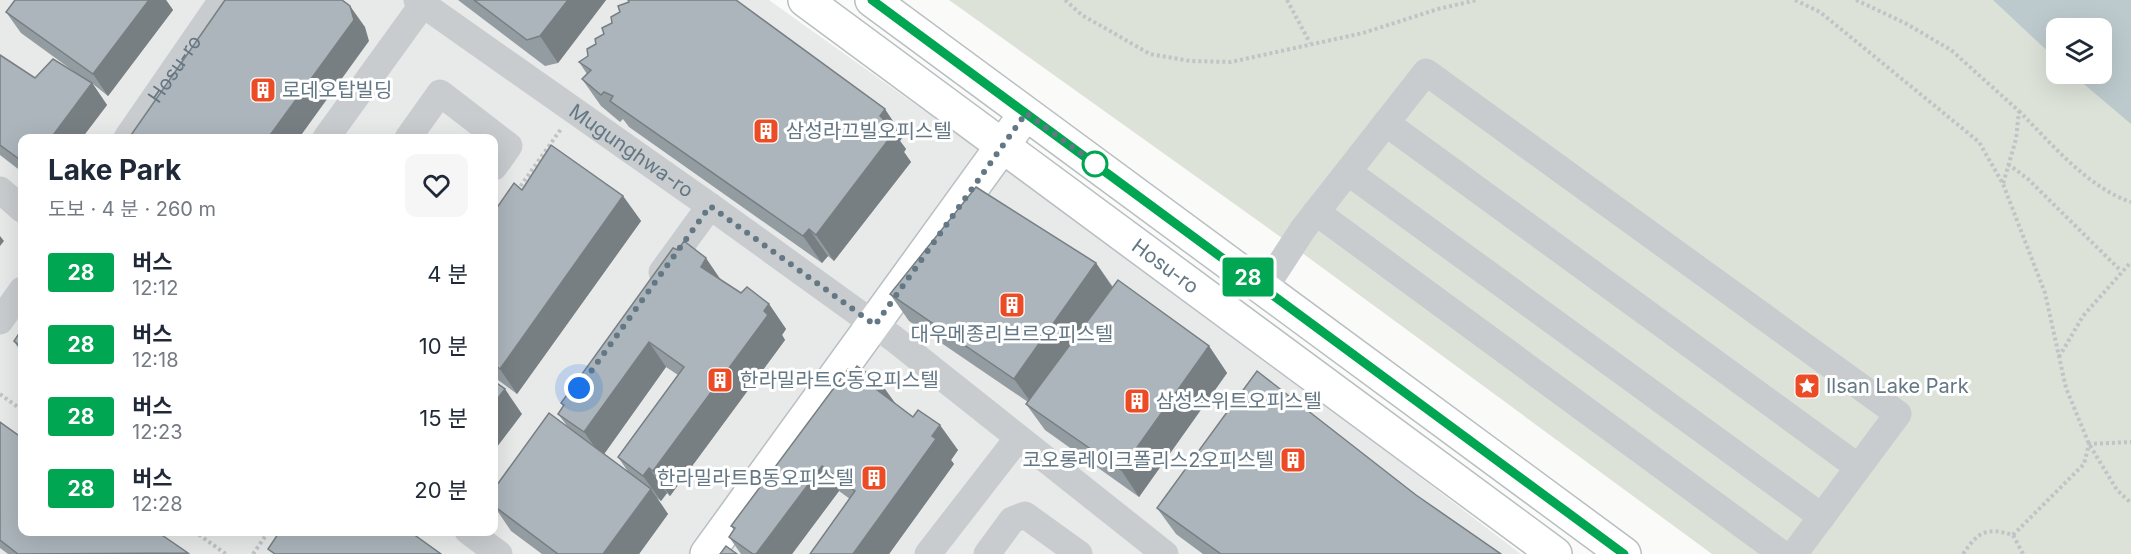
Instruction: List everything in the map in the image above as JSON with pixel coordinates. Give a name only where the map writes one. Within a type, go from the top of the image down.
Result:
[{"type":"main road","name":"Hosu-ro","points":[[805,0],[1555,554]]},
{"type":"main road","name":"Hosu-ro","points":[[872,0],[1624,554]]},
{"type":"main road","points":[[707,554],[875,325],[1026,113]]},
{"type":"street","name":"Hosu-ro","points":[[130,134],[222,0]]},
{"type":"street","points":[[329,134],[420,2]]},
{"type":"street","name":"Mugunghwa-ro","points":[[420,2],[875,325],[1165,554]]},
{"type":"street","points":[[1264,288],[1291,245],[1426,72],[1898,414],[1794,554]]},
{"type":"street","points":[[411,134],[440,93],[467,128],[481,134]]},
{"type":"street","points":[[1386,123],[1858,467]]},
{"type":"street","points":[[498,141],[509,146],[498,161]]},
{"type":"street","points":[[1348,171],[1822,517]]},
{"type":"street","points":[[0,190],[18,205]]},
{"type":"street","points":[[649,291],[710,206]]},
{"type":"street","points":[[1316,212],[1782,554]]},
{"type":"street","points":[[0,321],[18,296]]},
{"type":"street","points":[[928,554],[1018,438]]},
{"type":"street","points":[[987,554],[1012,520],[1025,515],[1069,551]]},
{"type":"street","points":[[478,536],[499,554]]},
{"type":"path","points":[[1065,0],[1082,15],[1150,54],[1190,61],[1231,62],[1363,33],[1438,9],[1477,0]]},
{"type":"path","points":[[1287,0],[1310,43]]},
{"type":"path","points":[[1795,0],[1820,12],[1979,142],[2003,184],[2045,292],[2066,388],[2089,444],[2117,490],[2131,504]]},
{"type":"path","points":[[1856,0],[1905,23],[1951,50],[2019,111],[2059,151],[2111,195],[2131,202]]},
{"type":"path","points":[[2003,184],[2016,139],[2019,111]]},
{"type":"path","points":[[513,196],[565,124]]},
{"type":"path","points":[[2008,164],[2028,179],[2121,271]]},
{"type":"path","points":[[2059,358],[2084,316],[2131,262]]},
{"type":"path","points":[[0,394],[18,407]]},
{"type":"path","points":[[2089,444],[2131,442]]},
{"type":"path","points":[[2013,535],[2084,464],[2089,444]]},
{"type":"path","points":[[1963,554],[1975,537],[1993,530],[2013,535],[2023,554]]},
{"type":"path","points":[[201,536],[226,554]]},
{"type":"path","points":[[253,554],[266,536]]},
{"type":"shaded area","points":[[0,0],[769,0],[992,159],[1269,362],[1521,554],[0,554]]},
{"type":"shaded area","name":"Ilsan Lake Park","points":[[949,0],[2131,0],[2131,554],[1712,554],[1275,233]]},
{"type":"shaded area","points":[[1993,0],[2131,0],[2131,124],[2084,84],[2112,84],[2112,18],[2046,18],[2046,50]]},
{"type":"building","points":[[15,0],[149,0],[93,74],[6,12]]},
{"type":"building","name":"로데오탑빌딩","points":[[225,0],[342,0],[350,6],[354,20],[271,134],[132,134]]},
{"type":"building","points":[[474,0],[568,0],[540,36],[527,40]]},
{"type":"building","name":"삼성라끄빌오피스텔","points":[[628,0],[736,0],[885,109],[880,116],[887,123],[883,129],[892,135],[816,235],[809,229],[803,236],[610,101],[613,96],[604,92],[601,95],[582,79],[591,70],[579,62],[588,56],[587,49],[596,44],[595,39],[604,34],[602,28],[612,23],[611,17],[620,12],[618,6],[629,2]]},
{"type":"building","points":[[0,55],[35,78],[53,59],[92,83],[54,134],[18,134],[18,158],[0,145]]},
{"type":"building","points":[[551,145],[623,196],[500,369],[498,367],[498,206],[514,183],[522,190]]},
{"type":"building","name":"대우메종리브르오피스텔","points":[[976,187],[1096,263],[1014,379],[890,294]]},
{"type":"building","points":[[684,241],[706,258],[701,267],[741,293],[747,287],[769,304],[764,311],[768,315],[653,471],[649,468],[643,476],[618,457],[684,367],[649,342],[584,432],[558,414],[564,405],[561,403],[673,248],[678,250]]},
{"type":"building","name":"삼성스위트오피스텔","points":[[1118,280],[1209,346],[1121,470],[1026,404]]},
{"type":"building","points":[[857,366],[880,382],[876,389],[913,417],[918,410],[940,425],[932,436],[936,439],[853,554],[810,554],[855,491],[822,466],[756,554],[753,554],[729,537],[735,528],[731,526],[848,369],[853,372]]},
{"type":"building","name":"코오롱레이크폴리스2오피스텔","points":[[1257,371],[1416,495],[1501,554],[1221,554],[1157,508]]},
{"type":"building","points":[[498,384],[505,389],[498,398]]},
{"type":"building","points":[[549,413],[651,489],[603,554],[558,554],[498,509],[498,483]]},
{"type":"building","points":[[0,422],[18,435],[18,536],[163,536],[188,553],[18,554],[0,540]]},
{"type":"building","points":[[277,536],[416,536],[441,554],[275,554],[268,549]]},
{"type":"building","points":[[726,546],[737,554],[720,554]]},
{"type":"bus line","name":"28","points":[[872,0],[1624,554]]},
{"type":"place","name":"로데오탑빌딩","points":[[263,90]]},
{"type":"place","name":"삼성라끄빌오피스텔","points":[[766,131]]},
{"type":"place","name":"대우메종리브르오피스텔","points":[[1012,305]]},
{"type":"place","name":"한라밀라트C동오피스텔","points":[[720,380]]},
{"type":"place","name":"Ilsan Lake Park","points":[[1807,386]]},
{"type":"place","name":"삼성스위트오피스텔","points":[[1137,401]]},
{"type":"place","name":"코오롱레이크폴리스2오피스텔","points":[[1293,460]]},
{"type":"place","name":"한라밀라트B동오피스텔","points":[[874,478]]},
{"type":"route","points":[[579,388],[710,206],[845,306],[875,325],[1026,113],[1102,169],[1095,164]]}]
